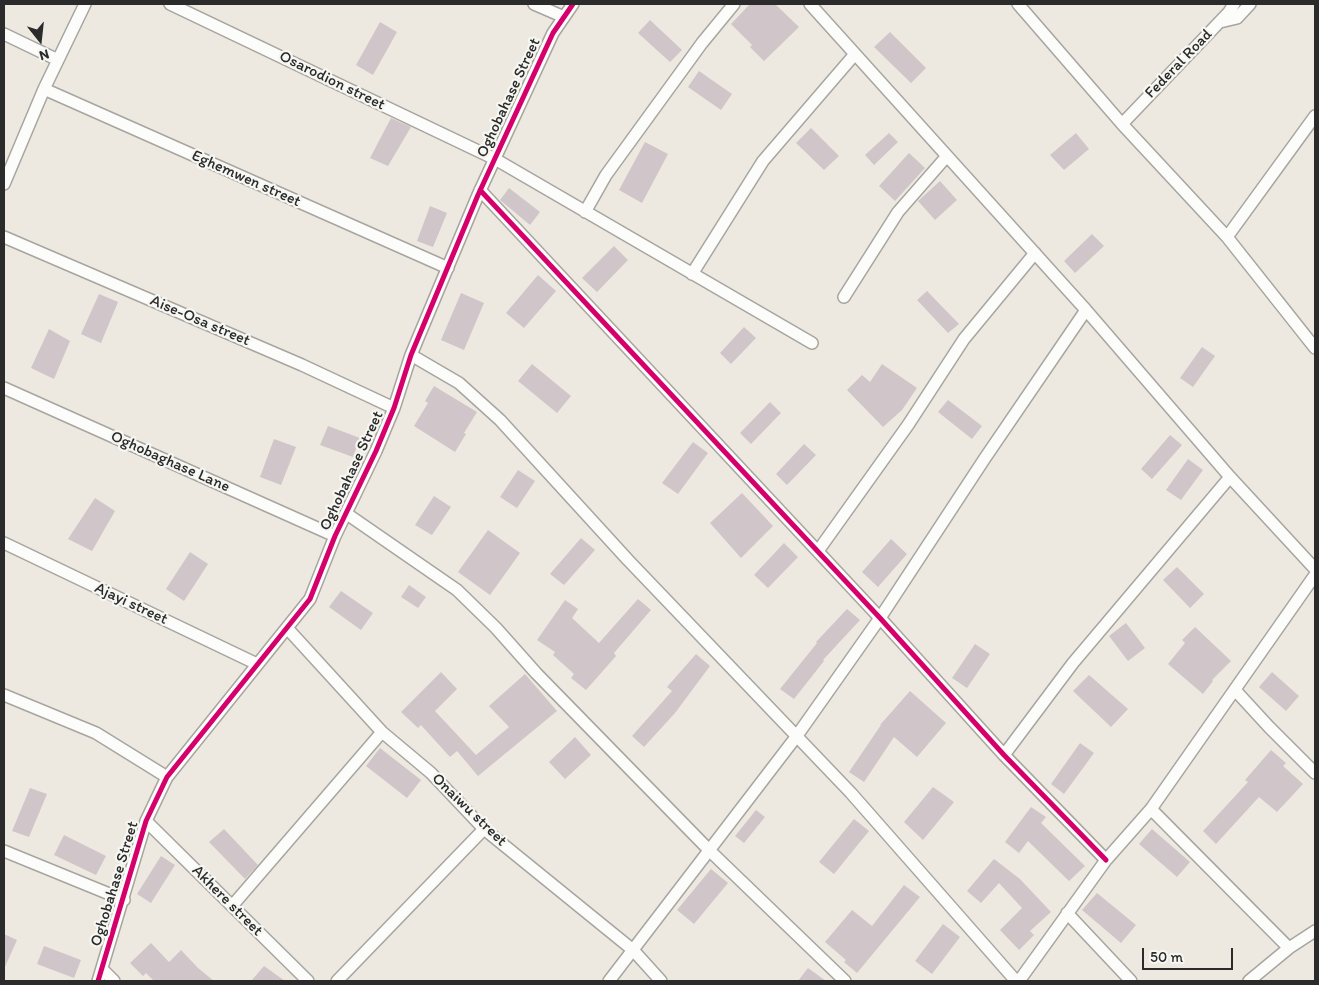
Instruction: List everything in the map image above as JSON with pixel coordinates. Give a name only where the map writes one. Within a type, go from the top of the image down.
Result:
[{"type":"street","points":[[4,184],[44,89],[85,4]]},
{"type":"street","name":"Osarodion street","points":[[170,4],[494,159],[812,343]]},
{"type":"street","points":[[534,4],[564,16]]},
{"type":"street","name":"Oghobahase Street","points":[[98,981],[124,900],[146,821],[167,777],[310,599],[335,536],[347,514],[394,408],[412,355],[480,190],[553,33],[573,4]]},
{"type":"street","points":[[585,212],[606,175],[702,43],[734,4]]},
{"type":"street","points":[[810,4],[1086,310],[1230,477],[1315,569]]},
{"type":"street","points":[[1018,4],[1122,124],[1227,237],[1315,348]]},
{"type":"street","name":"Federal Road","points":[[1122,124],[1220,22],[1230,9],[1250,4]]},
{"type":"street","points":[[4,34],[58,60]]},
{"type":"street","points":[[692,274],[763,160],[855,54]]},
{"type":"street","name":"Eghemwen street","points":[[44,89],[448,268]]},
{"type":"street","points":[[1227,237],[1315,116]]},
{"type":"street","points":[[844,297],[898,212],[947,156]]},
{"type":"street","points":[[480,190],[880,618],[1004,754],[1106,860]]},
{"type":"street","name":"Aise-Osa street","points":[[4,237],[302,365],[394,408]]},
{"type":"street","points":[[818,552],[908,425],[964,339],[1035,253]]},
{"type":"street","points":[[609,981],[796,737],[880,618],[985,458],[1086,310]]},
{"type":"street","points":[[412,355],[459,384],[500,420],[628,560],[851,794],[1018,981],[1106,860],[1151,809],[1315,575]]},
{"type":"street","name":"Oghobaghase Lane","points":[[4,388],[335,536]]},
{"type":"street","points":[[1004,754],[1073,664],[1230,477]]},
{"type":"street","points":[[347,514],[457,590],[496,628],[536,673],[710,851],[845,981]]},
{"type":"street","name":"Ajayi street","points":[[4,543],[257,664]]},
{"type":"street","name":"Onaiwu street","points":[[287,628],[382,732],[432,773],[484,829],[632,950],[662,981]]},
{"type":"street","points":[[1235,690],[1315,773]]},
{"type":"street","points":[[4,695],[96,733],[167,777]]},
{"type":"street","points":[[232,906],[382,732]]},
{"type":"street","points":[[1151,809],[1289,948]]},
{"type":"street","name":"Akhere street","points":[[146,821],[308,981]]},
{"type":"street","points":[[337,981],[484,829]]},
{"type":"street","points":[[4,851],[124,900]]},
{"type":"street","points":[[1067,913],[1131,981]]},
{"type":"street","points":[[1249,981],[1289,948],[1315,931]]},
{"type":"street","points":[[102,969],[114,981]]},
{"type":"building","points":[[750,4],[775,4],[799,27],[764,61],[750,47],[752,45],[731,24]]},
{"type":"building","points":[[650,20],[682,50],[670,62],[638,33]]},
{"type":"building","points":[[380,22],[397,32],[373,75],[356,65]]},
{"type":"building","points":[[890,32],[926,68],[911,83],[874,47]]},
{"type":"building","points":[[699,71],[732,94],[721,110],[688,87]]},
{"type":"building","points":[[391,118],[411,127],[388,166],[370,158]]},
{"type":"building","points":[[811,128],[839,156],[824,170],[796,143]]},
{"type":"building","points":[[889,133],[898,142],[874,165],[865,155]]},
{"type":"building","points":[[1076,133],[1089,149],[1064,170],[1050,155]]},
{"type":"building","points":[[645,142],[668,154],[642,203],[619,190]]},
{"type":"building","points":[[909,153],[925,168],[895,201],[879,186]]},
{"type":"building","points":[[940,181],[957,200],[935,220],[918,201]]},
{"type":"building","points":[[509,188],[540,212],[530,225],[500,200]]},
{"type":"building","points":[[430,206],[447,213],[433,247],[417,241]]},
{"type":"building","points":[[1092,234],[1104,246],[1075,273],[1064,261]]},
{"type":"building","points":[[614,246],[628,260],[597,292],[582,278]]},
{"type":"building","points":[[538,275],[556,291],[524,328],[506,313]]},
{"type":"building","points":[[927,291],[959,324],[948,333],[917,300]]},
{"type":"building","points":[[461,293],[484,303],[464,350],[441,340]]},
{"type":"building","points":[[99,294],[118,302],[101,343],[81,334]]},
{"type":"building","points":[[744,327],[756,338],[731,364],[720,353]]},
{"type":"building","points":[[49,329],[70,341],[54,379],[31,368]]},
{"type":"building","points":[[1202,347],[1215,356],[1193,387],[1180,378]]},
{"type":"building","points":[[532,364],[571,396],[557,413],[518,381]]},
{"type":"building","points":[[882,364],[917,388],[902,410],[883,427],[847,390],[862,375],[870,382]]},
{"type":"building","points":[[434,386],[477,412],[455,452],[414,426],[428,403],[425,401]]},
{"type":"building","points":[[948,400],[982,426],[972,439],[938,412]]},
{"type":"building","points":[[770,402],[781,413],[751,444],[740,433]]},
{"type":"building","points":[[328,426],[360,438],[353,457],[320,445]]},
{"type":"building","points":[[1170,435],[1182,445],[1152,479],[1141,469]]},
{"type":"building","points":[[274,439],[296,447],[281,485],[260,477]]},
{"type":"building","points":[[693,442],[708,453],[678,494],[662,483]]},
{"type":"building","points":[[804,444],[816,455],[787,485],[776,474]]},
{"type":"building","points":[[1188,459],[1203,470],[1181,500],[1166,490]]},
{"type":"building","points":[[518,470],[535,481],[517,508],[500,497]]},
{"type":"building","points":[[742,493],[773,526],[741,558],[710,523]]},
{"type":"building","points":[[434,496],[451,507],[432,535],[415,525]]},
{"type":"building","points":[[95,498],[115,511],[92,551],[68,539]]},
{"type":"building","points":[[488,530],[520,553],[490,595],[458,572]]},
{"type":"building","points":[[581,538],[595,550],[564,585],[550,574]]},
{"type":"building","points":[[891,539],[907,554],[878,587],[862,572]]},
{"type":"building","points":[[784,543],[798,557],[768,588],[754,575]]},
{"type":"building","points":[[190,552],[208,564],[184,601],[166,589]]},
{"type":"building","points":[[1177,567],[1204,594],[1190,608],[1163,580]]},
{"type":"building","points":[[409,585],[426,597],[418,608],[401,597]]},
{"type":"building","points":[[341,591],[373,613],[361,630],[329,607]]},
{"type":"building","points":[[638,599],[651,610],[614,653],[616,656],[586,690],[571,678],[574,674],[553,655],[555,652],[537,640],[565,600],[578,609],[572,618],[599,643]]},
{"type":"building","points":[[847,609],[860,620],[823,660],[794,699],[780,689],[816,642]]},
{"type":"building","points":[[1126,623],[1145,648],[1128,661],[1109,636]]},
{"type":"building","points":[[1195,627],[1231,661],[1212,680],[1203,694],[1168,664],[1185,643],[1182,640]]},
{"type":"building","points":[[975,644],[990,654],[967,688],[952,678]]},
{"type":"building","points":[[696,654],[710,666],[675,713],[644,747],[632,736],[672,691],[667,687]]},
{"type":"building","points":[[441,672],[457,689],[435,711],[476,755],[509,727],[489,706],[525,674],[557,711],[478,776],[457,751],[450,757],[421,725],[418,728],[401,712]]},
{"type":"building","points":[[1272,672],[1299,696],[1286,711],[1259,687]]},
{"type":"building","points":[[1089,675],[1128,709],[1111,727],[1073,691]]},
{"type":"building","points":[[910,691],[946,723],[917,757],[894,737],[864,782],[849,772],[880,725]]},
{"type":"building","points":[[575,737],[591,755],[565,779],[549,762]]},
{"type":"building","points":[[1080,743],[1094,753],[1064,794],[1051,784]]},
{"type":"building","points":[[380,748],[421,780],[407,798],[366,766]]},
{"type":"building","points":[[1271,750],[1286,763],[1283,766],[1303,784],[1277,812],[1259,797],[1216,844],[1203,831],[1248,782],[1245,780]]},
{"type":"building","points":[[933,787],[954,802],[923,840],[904,822]]},
{"type":"building","points":[[30,788],[47,794],[29,837],[12,831]]},
{"type":"building","points":[[1031,807],[1046,817],[1041,823],[1085,866],[1069,881],[1028,841],[1019,853],[1005,842]]},
{"type":"building","points":[[756,810],[765,817],[744,843],[735,836]]},
{"type":"building","points":[[854,819],[869,831],[834,874],[819,862]]},
{"type":"building","points":[[224,829],[258,865],[245,879],[209,842]]},
{"type":"building","points":[[1152,829],[1190,862],[1177,877],[1139,844]]},
{"type":"building","points":[[64,835],[106,856],[96,875],[54,855]]},
{"type":"building","points":[[161,856],[175,865],[151,903],[137,894]]},
{"type":"building","points":[[994,859],[1020,879],[1051,912],[1030,931],[1034,935],[1019,950],[1000,930],[1022,908],[999,883],[981,903],[967,891]]},
{"type":"building","points":[[711,869],[728,883],[694,924],[677,910]]},
{"type":"building","points":[[904,885],[920,897],[857,973],[844,962],[846,960],[825,942],[852,910],[872,926]]},
{"type":"building","points":[[1097,893],[1136,925],[1121,943],[1082,910]]},
{"type":"building","points":[[943,924],[960,937],[932,974],[915,961]]},
{"type":"building","points":[[4,934],[17,940],[4,969]]},
{"type":"building","points":[[151,943],[169,962],[181,950],[214,981],[154,981],[146,973],[143,976],[130,963]]},
{"type":"building","points":[[44,946],[81,960],[74,978],[37,964]]},
{"type":"building","points":[[264,966],[285,981],[251,981]]},
{"type":"building","points":[[808,968],[826,981],[798,981]]},
{"type":"cycle path","points":[[98,981],[146,821],[167,777],[310,599],[335,536],[376,451],[394,408],[411,355],[478,195],[553,33],[573,4]]},
{"type":"cycle path","points":[[480,190],[880,618],[1004,755],[1106,860]]}]
